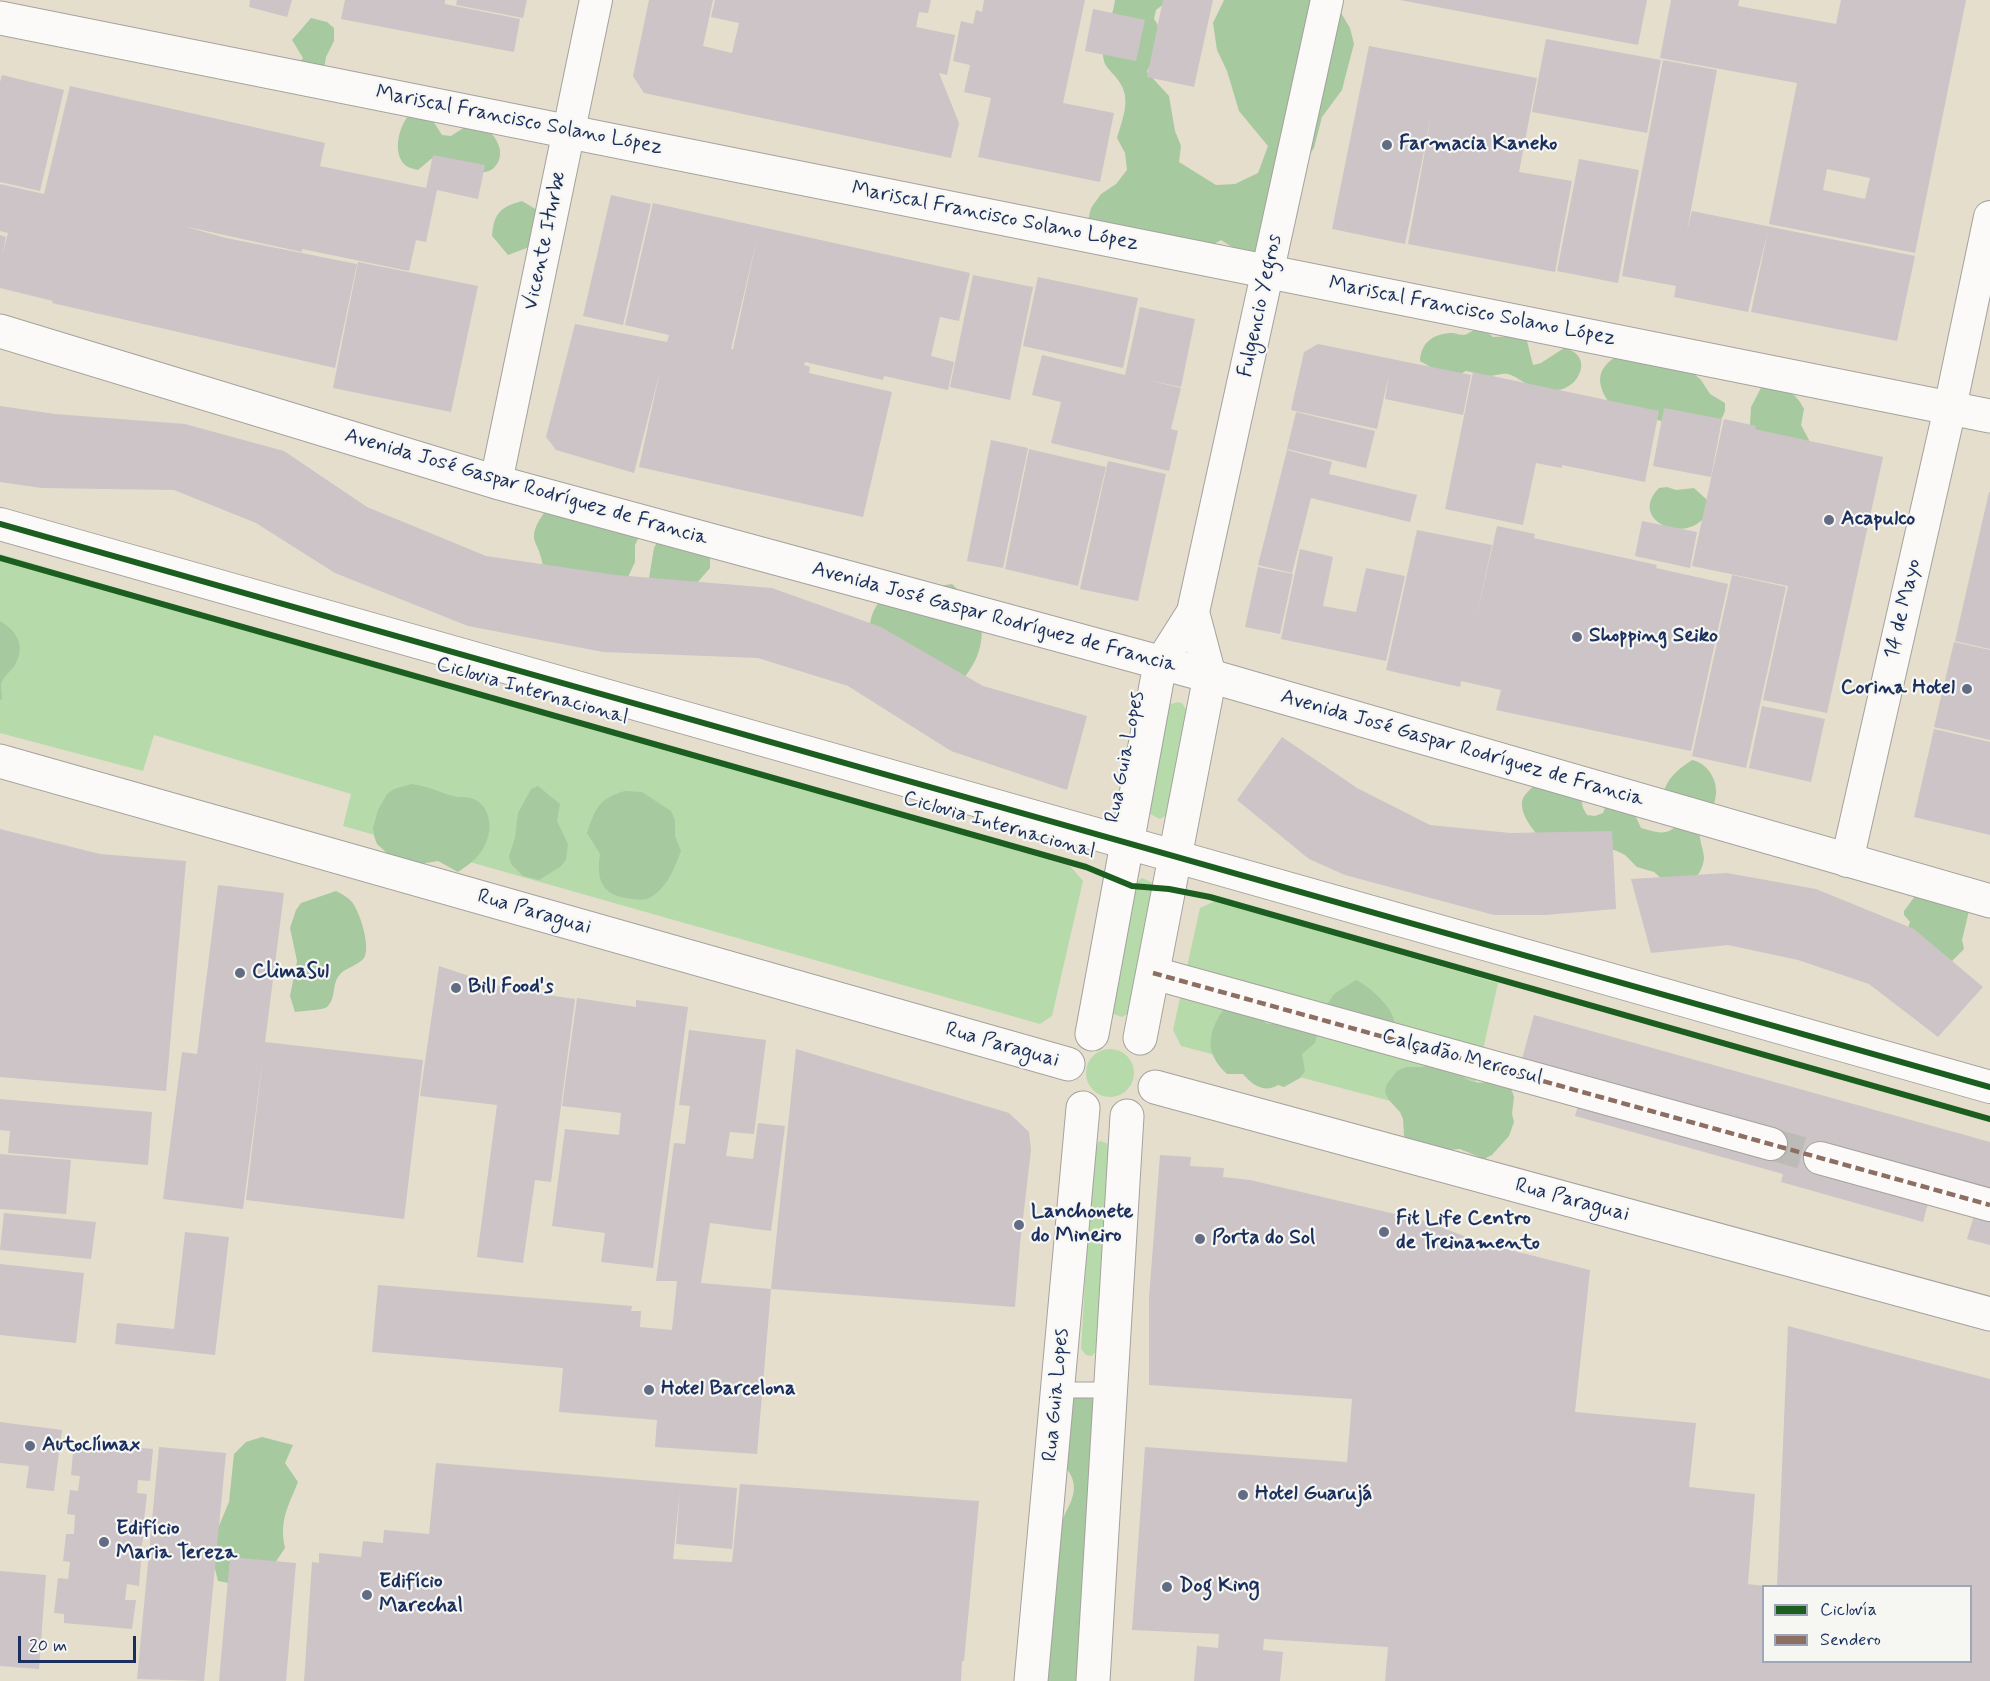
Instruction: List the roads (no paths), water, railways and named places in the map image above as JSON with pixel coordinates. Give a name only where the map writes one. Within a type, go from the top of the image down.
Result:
[{"type":"main road","name":"Mariscal Francisco Solano López","points":[[0,18],[1990,416]]},
{"type":"main road","name":"Avenida José Gaspar Rodríguez de Francia","points":[[0,331],[496,482],[1210,676],[1990,901]]},
{"type":"main road","name":"Rua Guia Lopes","points":[[1092,1034],[1160,664]]},
{"type":"main road","points":[[1140,1038],[1210,676]]},
{"type":"main road","name":"Rua Paraguai","points":[[0,761],[1068,1064]]},
{"type":"main road","points":[[1117,1029],[1129,1032],[1140,1038],[1149,1048],[1155,1060],[1157,1074],[1155,1087],[1149,1099],[1139,1109],[1126,1116],[1099,1117],[1083,1108],[1069,1086],[1068,1064],[1079,1043],[1092,1034],[1117,1029]]},
{"type":"main road","name":"Rua Paraguai","points":[[1155,1087],[1990,1314]]},
{"type":"main road","name":"Rua Guia Lopes","points":[[1031,1681],[1083,1108]]},
{"type":"main road","points":[[1093,1681],[1126,1116]]},
{"type":"street","name":"Vicente Iturbe","points":[[496,482],[596,0]]},
{"type":"street","name":"Fulgencio Yegros","points":[[1160,664],[1192,612],[1327,0]]},
{"type":"street","name":"14 de Mayo","points":[[1847,861],[1950,408],[1990,217]]},
{"type":"street","points":[[0,524],[1990,1087]]},
{"type":"street","name":"Fulgencio Yegros","points":[[1192,612],[1210,676]]},
{"type":"street","name":"Calçadão Mercosul","points":[[1153,973],[1771,1144]]},
{"type":"street","points":[[1820,1158],[1990,1204]]},
{"type":"lane","points":[[1057,1390],[1111,1390]]},
{"type":"tunnel","points":[[1771,1144],[1820,1158]]},
{"type":"place","name":"Farmacia Kaneko","points":[[1387,145]]},
{"type":"place","name":"Acapulco","points":[[1829,520]]},
{"type":"place","name":"Shopping Seiko","points":[[1577,637]]},
{"type":"place","name":"Corina Hotel","points":[[1967,689]]},
{"type":"place","name":"ClimaSul","points":[[240,973]]},
{"type":"place","name":"Bill Food's","points":[[456,988]]},
{"type":"place","name":"Lanchonete do Mineiro","points":[[1019,1225]]},
{"type":"place","name":"Fit Life Centro de Treinamento","points":[[1384,1232]]},
{"type":"place","name":"Porta do Sol","points":[[1200,1239]]},
{"type":"place","name":"Hotel Barcelona","points":[[649,1390]]},
{"type":"place","name":"Autoclímax","points":[[30,1446]]},
{"type":"place","name":"Hotel Guarujá","points":[[1243,1495]]},
{"type":"place","name":"Edifício Maria Tereza","points":[[104,1542]]},
{"type":"place","name":"Dog King","points":[[1167,1587]]},
{"type":"place","name":"Edifício Marechal","points":[[367,1595]]}]
